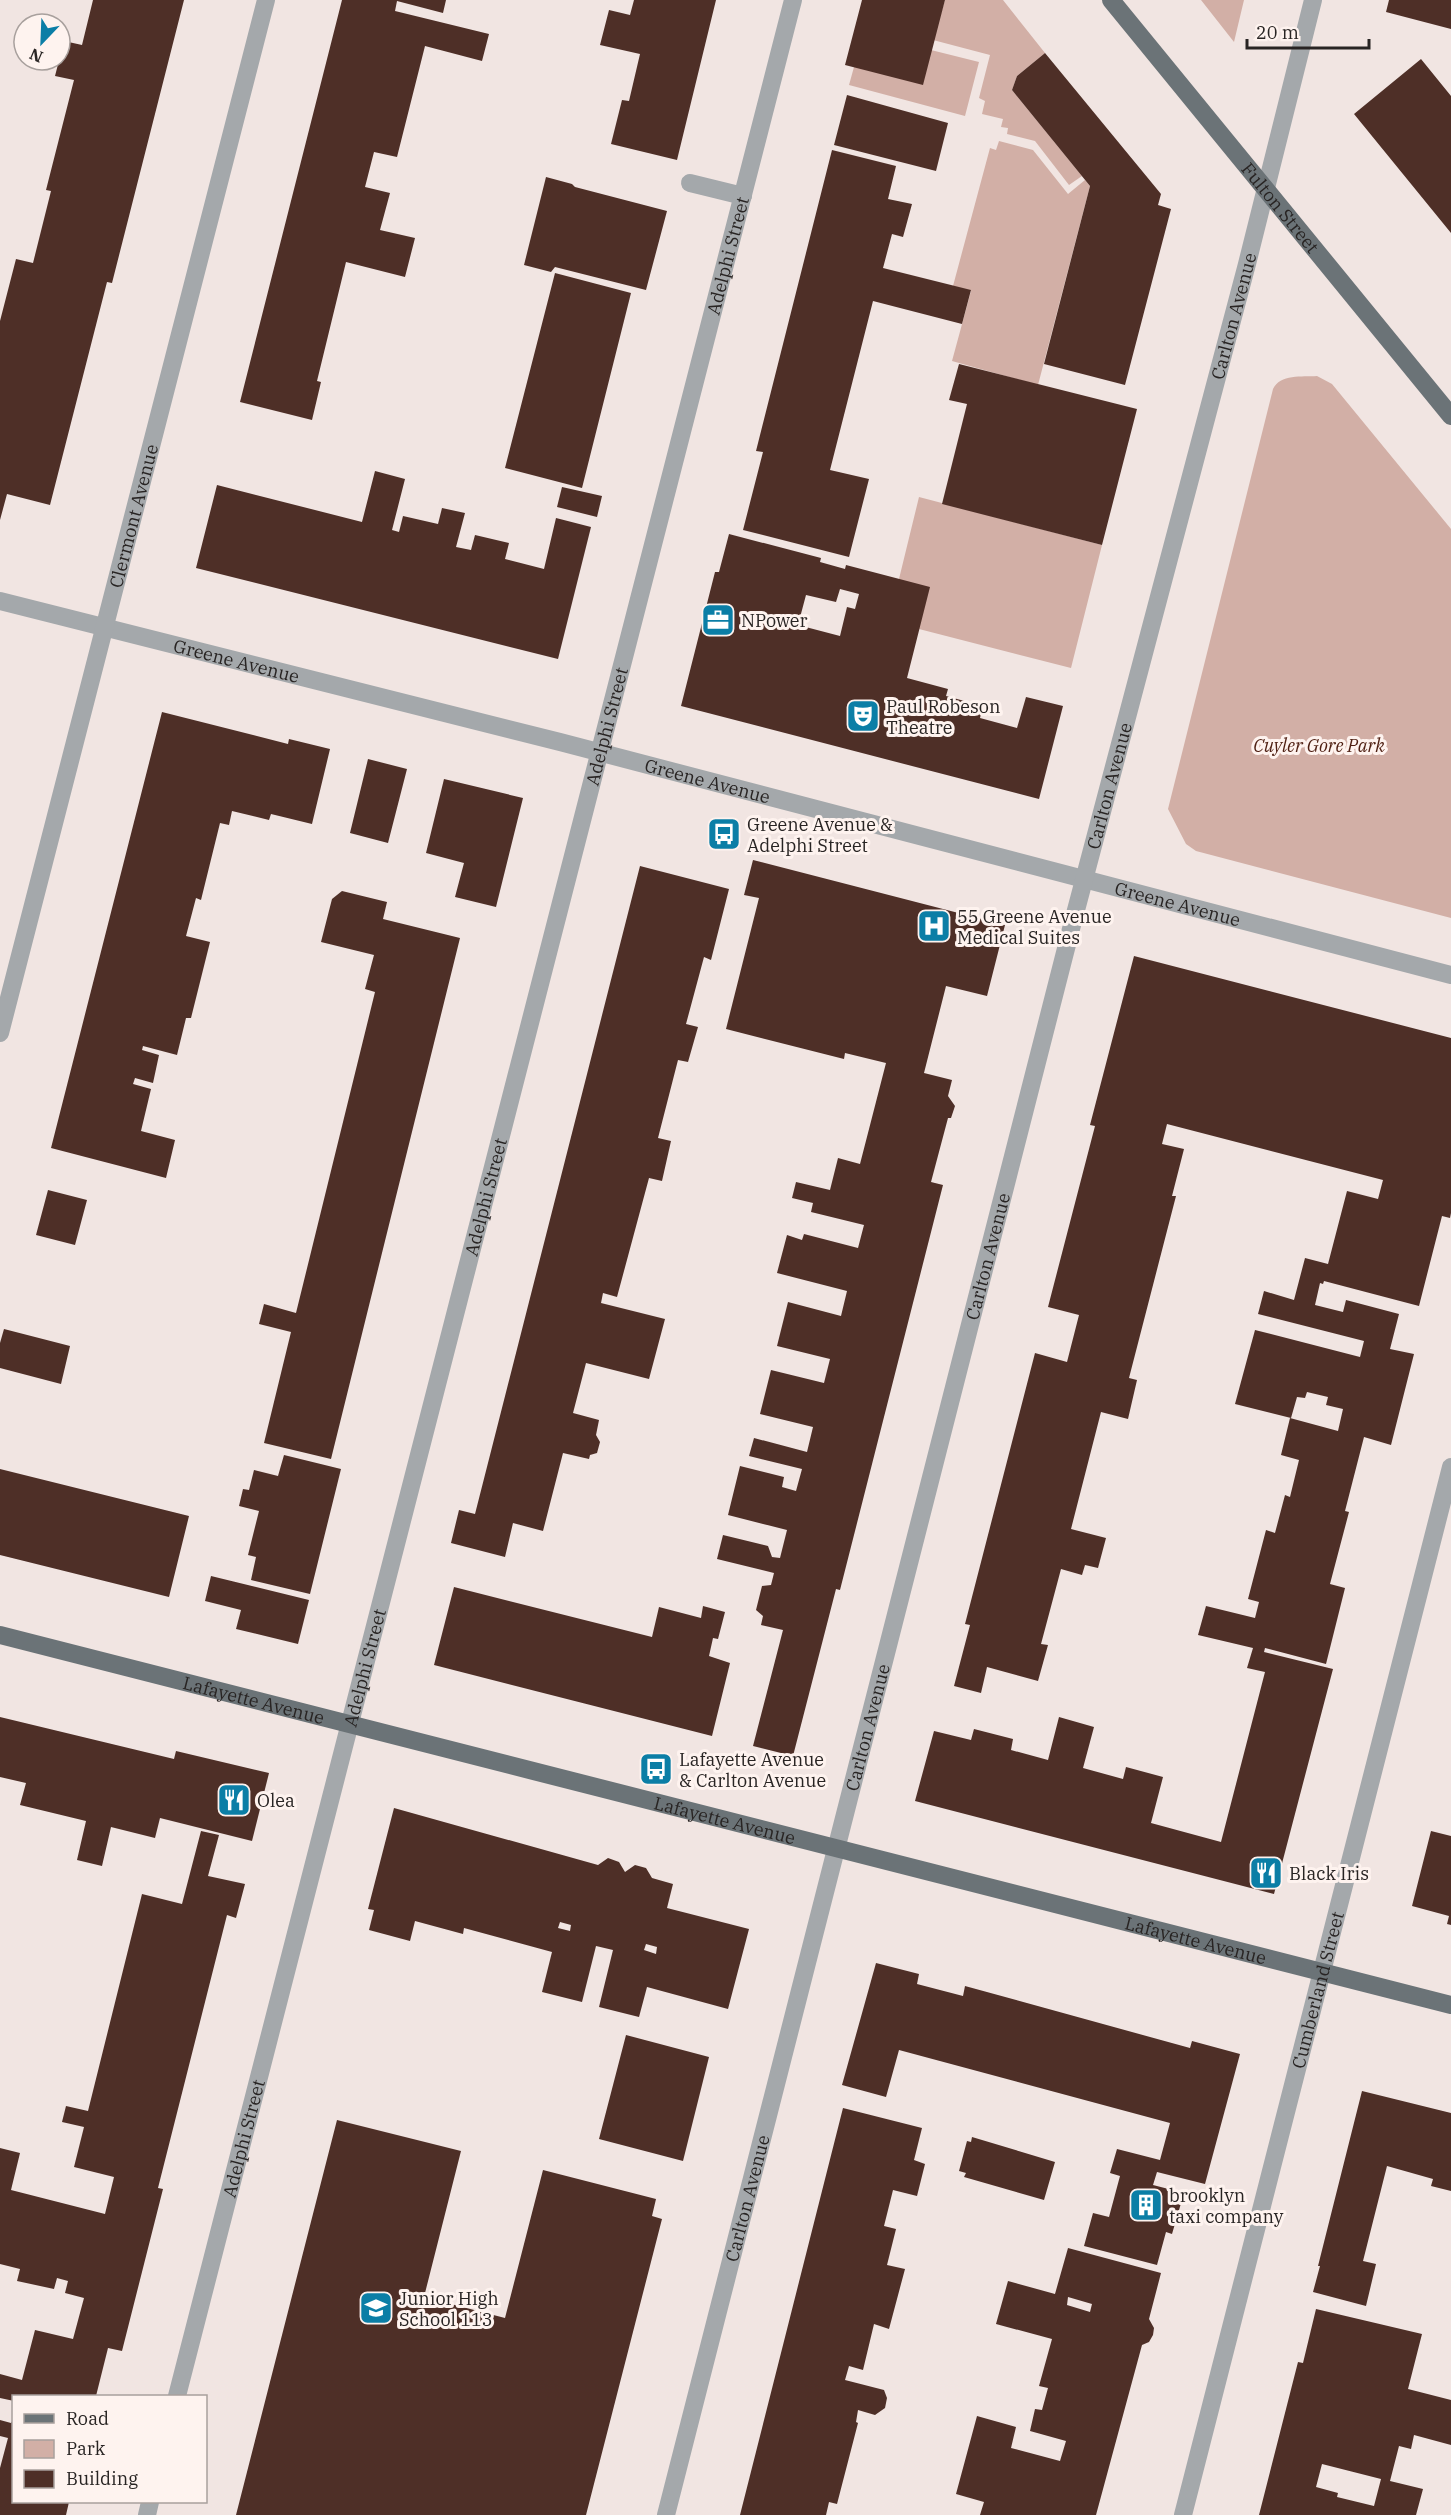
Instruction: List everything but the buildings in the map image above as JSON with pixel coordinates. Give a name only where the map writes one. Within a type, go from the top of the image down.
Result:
[{"type":"main road","name":"Fulton Street","points":[[1111,0],[1451,416]]},
{"type":"main road","name":"Lafayette Avenue","points":[[0,1635],[1451,2005]]},
{"type":"street","name":"Clermont Avenue","points":[[0,1033],[266,0]]},
{"type":"street","name":"Adelphi Street","points":[[178,2395],[794,0]]},
{"type":"street","name":"Carlton Avenue","points":[[666,2515],[1084,878],[1313,0]]},
{"type":"street","points":[[690,183],[743,196]]},
{"type":"street","name":"Greene Avenue","points":[[0,600],[1084,878],[1451,975]]},
{"type":"street","name":"Cumberland Street","points":[[1183,2515],[1451,1467]]},
{"type":"green space","points":[[945,0],[1003,0],[1045,53],[1017,76],[1012,90],[1082,176],[1069,185],[1035,141],[1007,134],[1008,128],[1001,127],[1003,119],[982,114],[985,101],[979,98],[990,55],[933,40]]},
{"type":"green space","points":[[1201,0],[1244,0],[1234,42]]},
{"type":"green space","points":[[931,50],[979,62],[965,116],[849,85],[854,67]]},
{"type":"green space","points":[[999,141],[1033,150],[1068,194],[1085,180],[1090,186],[1038,385],[952,361],[971,291],[953,286],[990,148],[996,150]]},
{"type":"green space","name":"Cuyler Gore Park","points":[[1317,376],[1332,384],[1451,529],[1451,918],[1196,851],[1186,844],[1168,809],[1273,389],[1276,384],[1286,379]]},
{"type":"green space","points":[[919,497],[1102,545],[1071,668],[919,629],[899,579]]},
{"type":"place","name":"NPower","points":[[718,620]]},
{"type":"place","name":"Paul Robeson Theatre","points":[[863,716]]},
{"type":"place","name":"Greene Avenue & Adelphi Street","points":[[724,834]]},
{"type":"place","name":"55 Greene Avenue Medical Suites","points":[[934,926]]},
{"type":"place","name":"Lafayette Avenue & Carlton Avenue","points":[[656,1769]]},
{"type":"place","name":"Olea","points":[[234,1800]]},
{"type":"place","name":"Black Iris","points":[[1266,1873]]},
{"type":"place","name":"brooklyn taxi company","points":[[1146,2205]]},
{"type":"place","name":"Junior High School 113","points":[[376,2308]]}]
